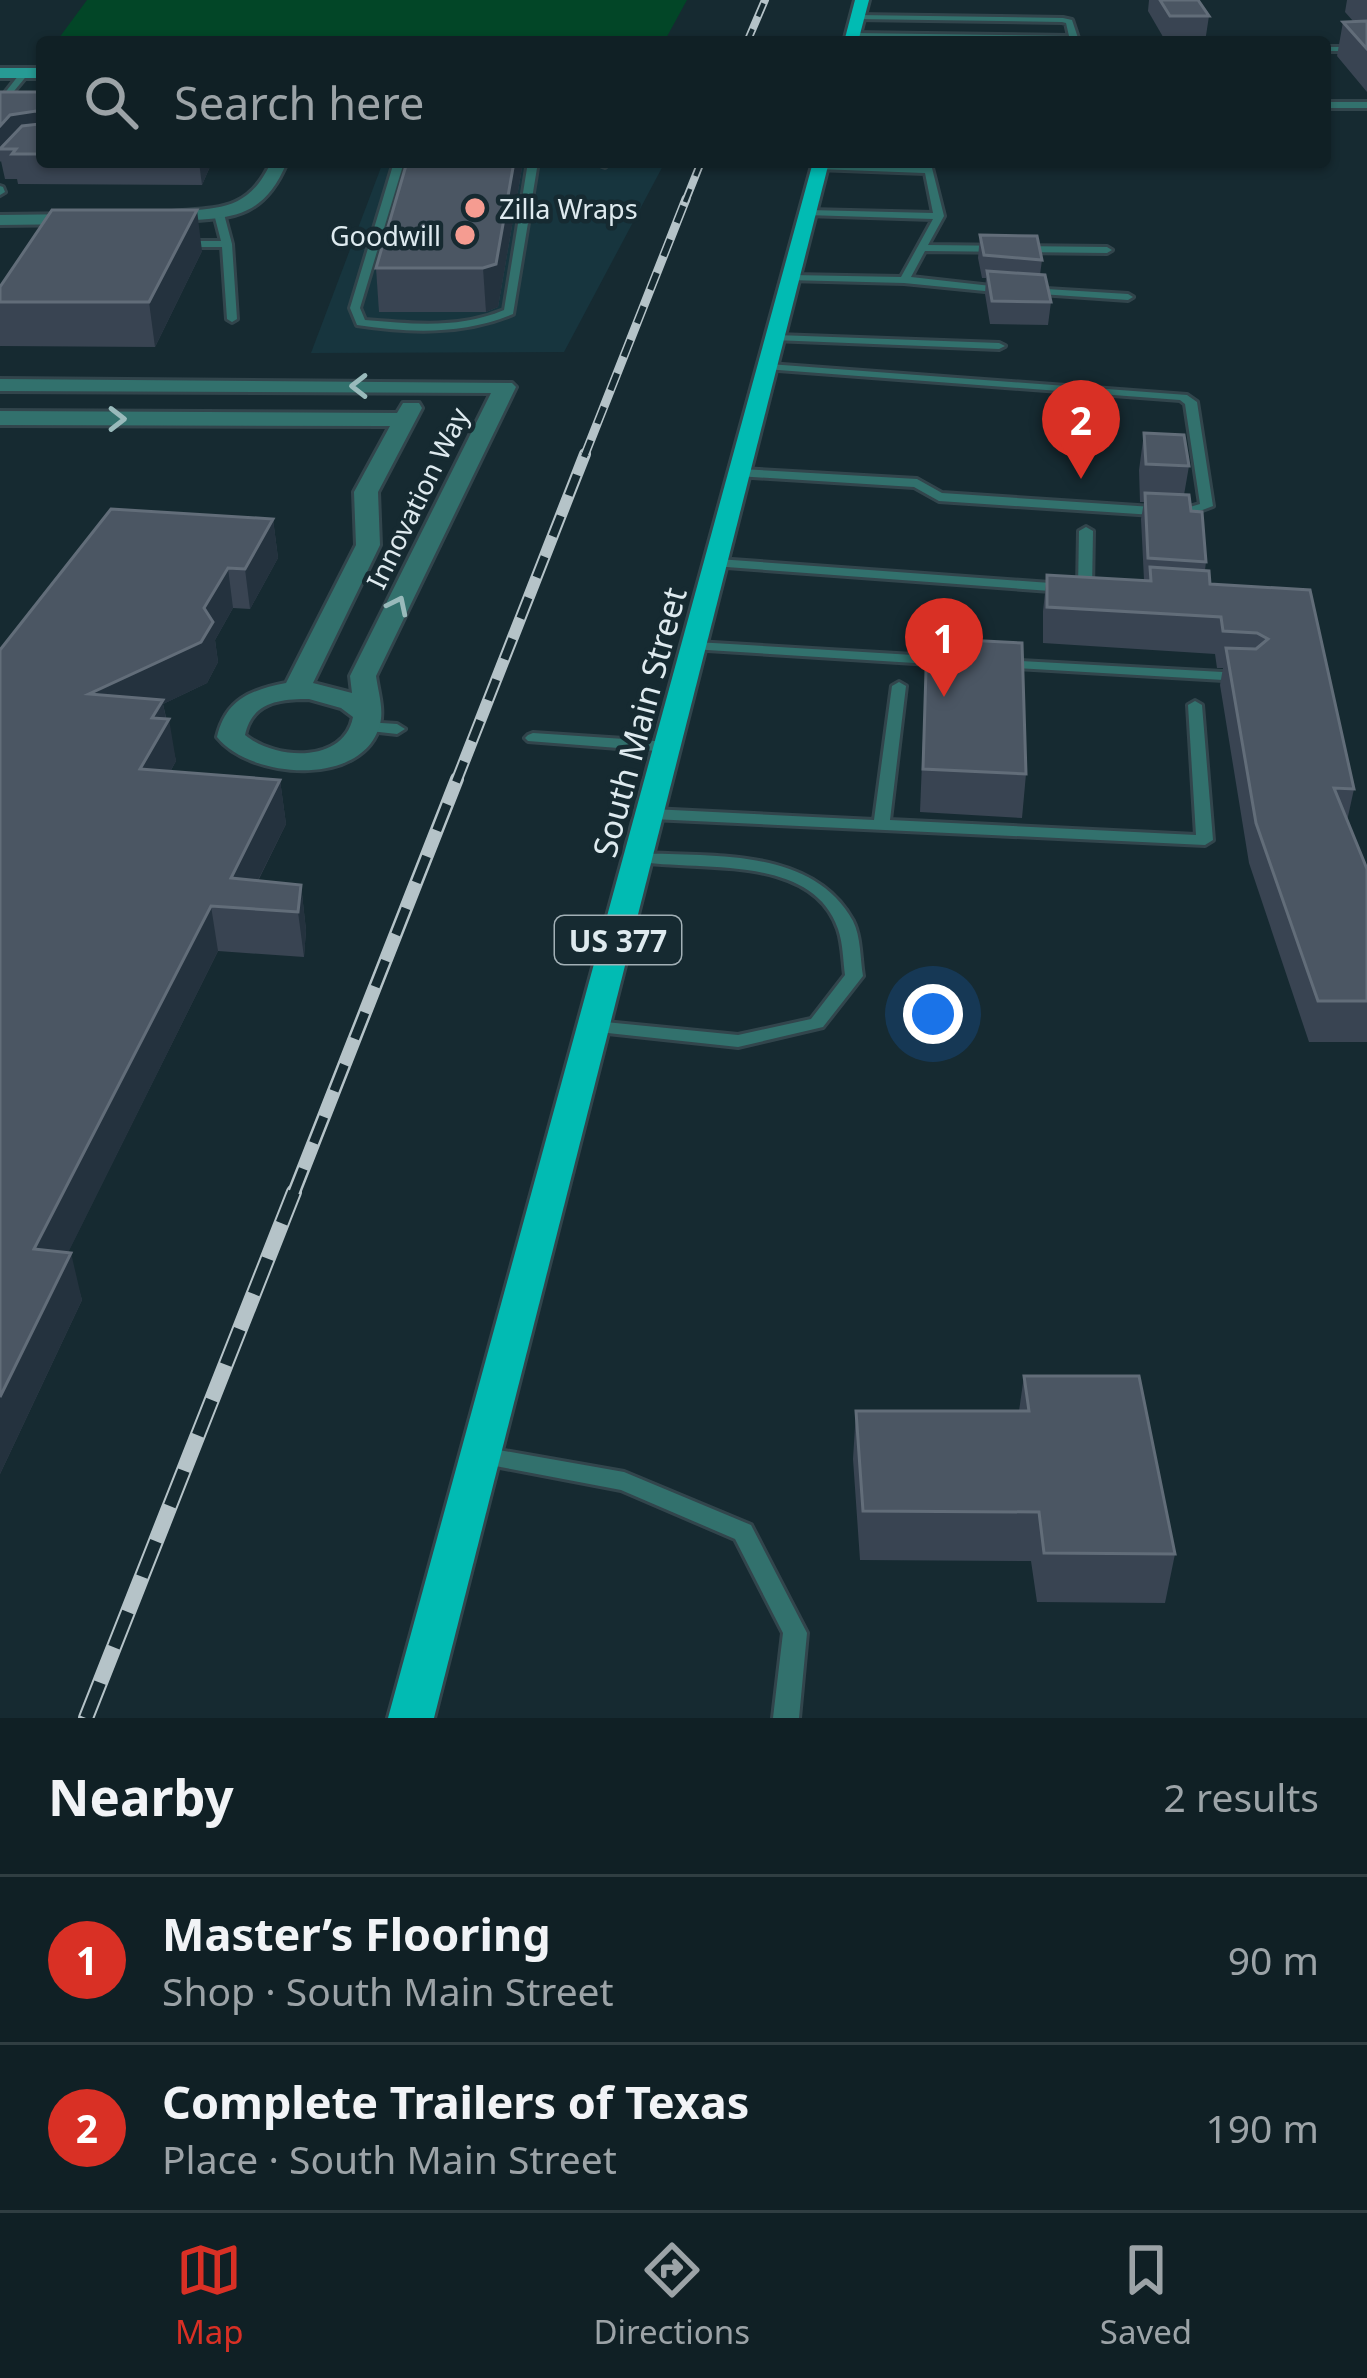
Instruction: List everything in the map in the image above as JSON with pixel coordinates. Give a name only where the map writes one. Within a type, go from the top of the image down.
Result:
[{"type":"main road","points":[[853,36],[862,0]]},
{"type":"main road","points":[[0,73],[34,73]]},
{"type":"main road","name":"South Main Street","points":[[411,1718],[820,168]]},
{"type":"street","points":[[147,218],[238,209],[266,192],[276,168]]},
{"type":"street","points":[[0,220],[43,226],[107,219]]},
{"type":"street","name":"Innovation Way","points":[[0,385],[505,387],[363,676],[366,721]]},
{"type":"street","name":"Innovation Way","points":[[296,690],[368,545],[366,492],[422,386]]},
{"type":"street","name":"Innovation Way","points":[[0,418],[405,420]]},
{"type":"street","points":[[296,690],[336,692],[353,700],[366,721],[344,749],[323,757],[269,760],[240,748],[231,737],[234,718],[253,702],[296,690]]},
{"type":"lane","points":[[858,17],[1063,20],[1069,22],[1073,36]]},
{"type":"lane","points":[[1331,49],[1367,49]]},
{"type":"lane","points":[[0,105],[34,73]]},
{"type":"lane","points":[[1331,105],[1367,105]]},
{"type":"lane","points":[[397,168],[355,308],[362,322],[451,326],[491,322],[509,312],[532,168]]},
{"type":"lane","points":[[904,280],[939,217],[927,168]]},
{"type":"lane","points":[[809,212],[939,217]]},
{"type":"lane","points":[[219,214],[227,244],[232,320]]},
{"type":"lane","points":[[162,244],[227,244]]},
{"type":"lane","points":[[923,248],[1107,250]]},
{"type":"lane","points":[[793,278],[904,280],[1128,297]]},
{"type":"lane","points":[[773,352],[999,346]]},
{"type":"lane","points":[[741,473],[916,483],[939,497],[1184,512],[1207,506],[1191,402],[1183,397],[773,352]]},
{"type":"lane","points":[[1085,590],[1087,530]]},
{"type":"lane","points":[[718,562],[1106,591]]},
{"type":"lane","points":[[696,646],[970,662]]},
{"type":"lane","points":[[992,663],[1250,678]]},
{"type":"lane","points":[[881,824],[899,686]]},
{"type":"lane","points":[[652,814],[1205,840],[1195,705]]},
{"type":"lane","points":[[366,721],[397,729]]},
{"type":"lane","points":[[533,738],[670,747]]},
{"type":"lane","points":[[595,1027],[738,1041],[817,1023],[854,976],[845,921],[815,887],[774,869],[640,858]]},
{"type":"lane","points":[[482,1456],[624,1480],[743,1532],[795,1633],[786,1718]]},
{"type":"shaded area","points":[[381,168],[662,168],[564,352],[311,353]]},
{"type":"green space","points":[[87,0],[687,0],[667,36],[60,36]]},
{"type":"building","points":[[1160,0],[1198,0],[1209,16],[1170,16]]},
{"type":"building","points":[[1367,21],[1367,49],[1343,22]]},
{"type":"building","points":[[0,92],[36,92],[36,111],[10,115],[0,126]]},
{"type":"building","points":[[36,124],[36,154],[0,149],[22,126]]},
{"type":"building","points":[[405,168],[513,168],[496,264],[376,268]]},
{"type":"building","points":[[52,210],[197,210],[149,302],[0,302],[0,287]]},
{"type":"building","points":[[980,235],[1037,236],[1042,260],[984,255]]},
{"type":"building","points":[[987,271],[1045,275],[1051,302],[992,301]]},
{"type":"building","points":[[1144,433],[1184,435],[1189,466],[1146,464]]},
{"type":"building","points":[[1145,493],[1189,495],[1191,511],[1202,512],[1206,562],[1148,558]]},
{"type":"building","points":[[111,509],[273,519],[245,569],[228,568],[204,608],[213,622],[201,642],[89,694],[163,700],[152,718],[169,719],[140,769],[280,780],[231,878],[301,885],[298,912],[211,906],[34,1249],[71,1253],[0,1397],[0,650]]},
{"type":"building","points":[[1150,567],[1209,571],[1210,584],[1310,590],[1354,789],[1334,788],[1367,869],[1367,1001],[1318,1001],[1256,823],[1226,648],[1256,649],[1268,639],[1257,633],[1223,631],[1221,617],[1047,607],[1047,575],[1151,581]]},
{"type":"building","points":[[927,638],[1022,643],[1026,774],[923,769]]},
{"type":"building","points":[[1024,1376],[1139,1376],[1175,1554],[1044,1553],[1039,1512],[863,1511],[856,1411],[1029,1411]]},
{"type":"railway","points":[[750,36],[765,0]]},
{"type":"railway","points":[[685,202],[699,168]]},
{"type":"railway","points":[[584,457],[686,199]]},
{"type":"railway","points":[[456,782],[585,454]]},
{"type":"railway","points":[[293,1195],[457,779]]},
{"type":"railway","points":[[86,1718],[294,1192]]},
{"type":"place","name":"Zilla Wraps","points":[[475,208]]},
{"type":"place","name":"Goodwill","points":[[465,235]]},
{"type":"place","name":"Complete Trailers of Texas","points":[[1081,479]]},
{"type":"place","name":"Master’s Flooring","points":[[944,697]]}]
